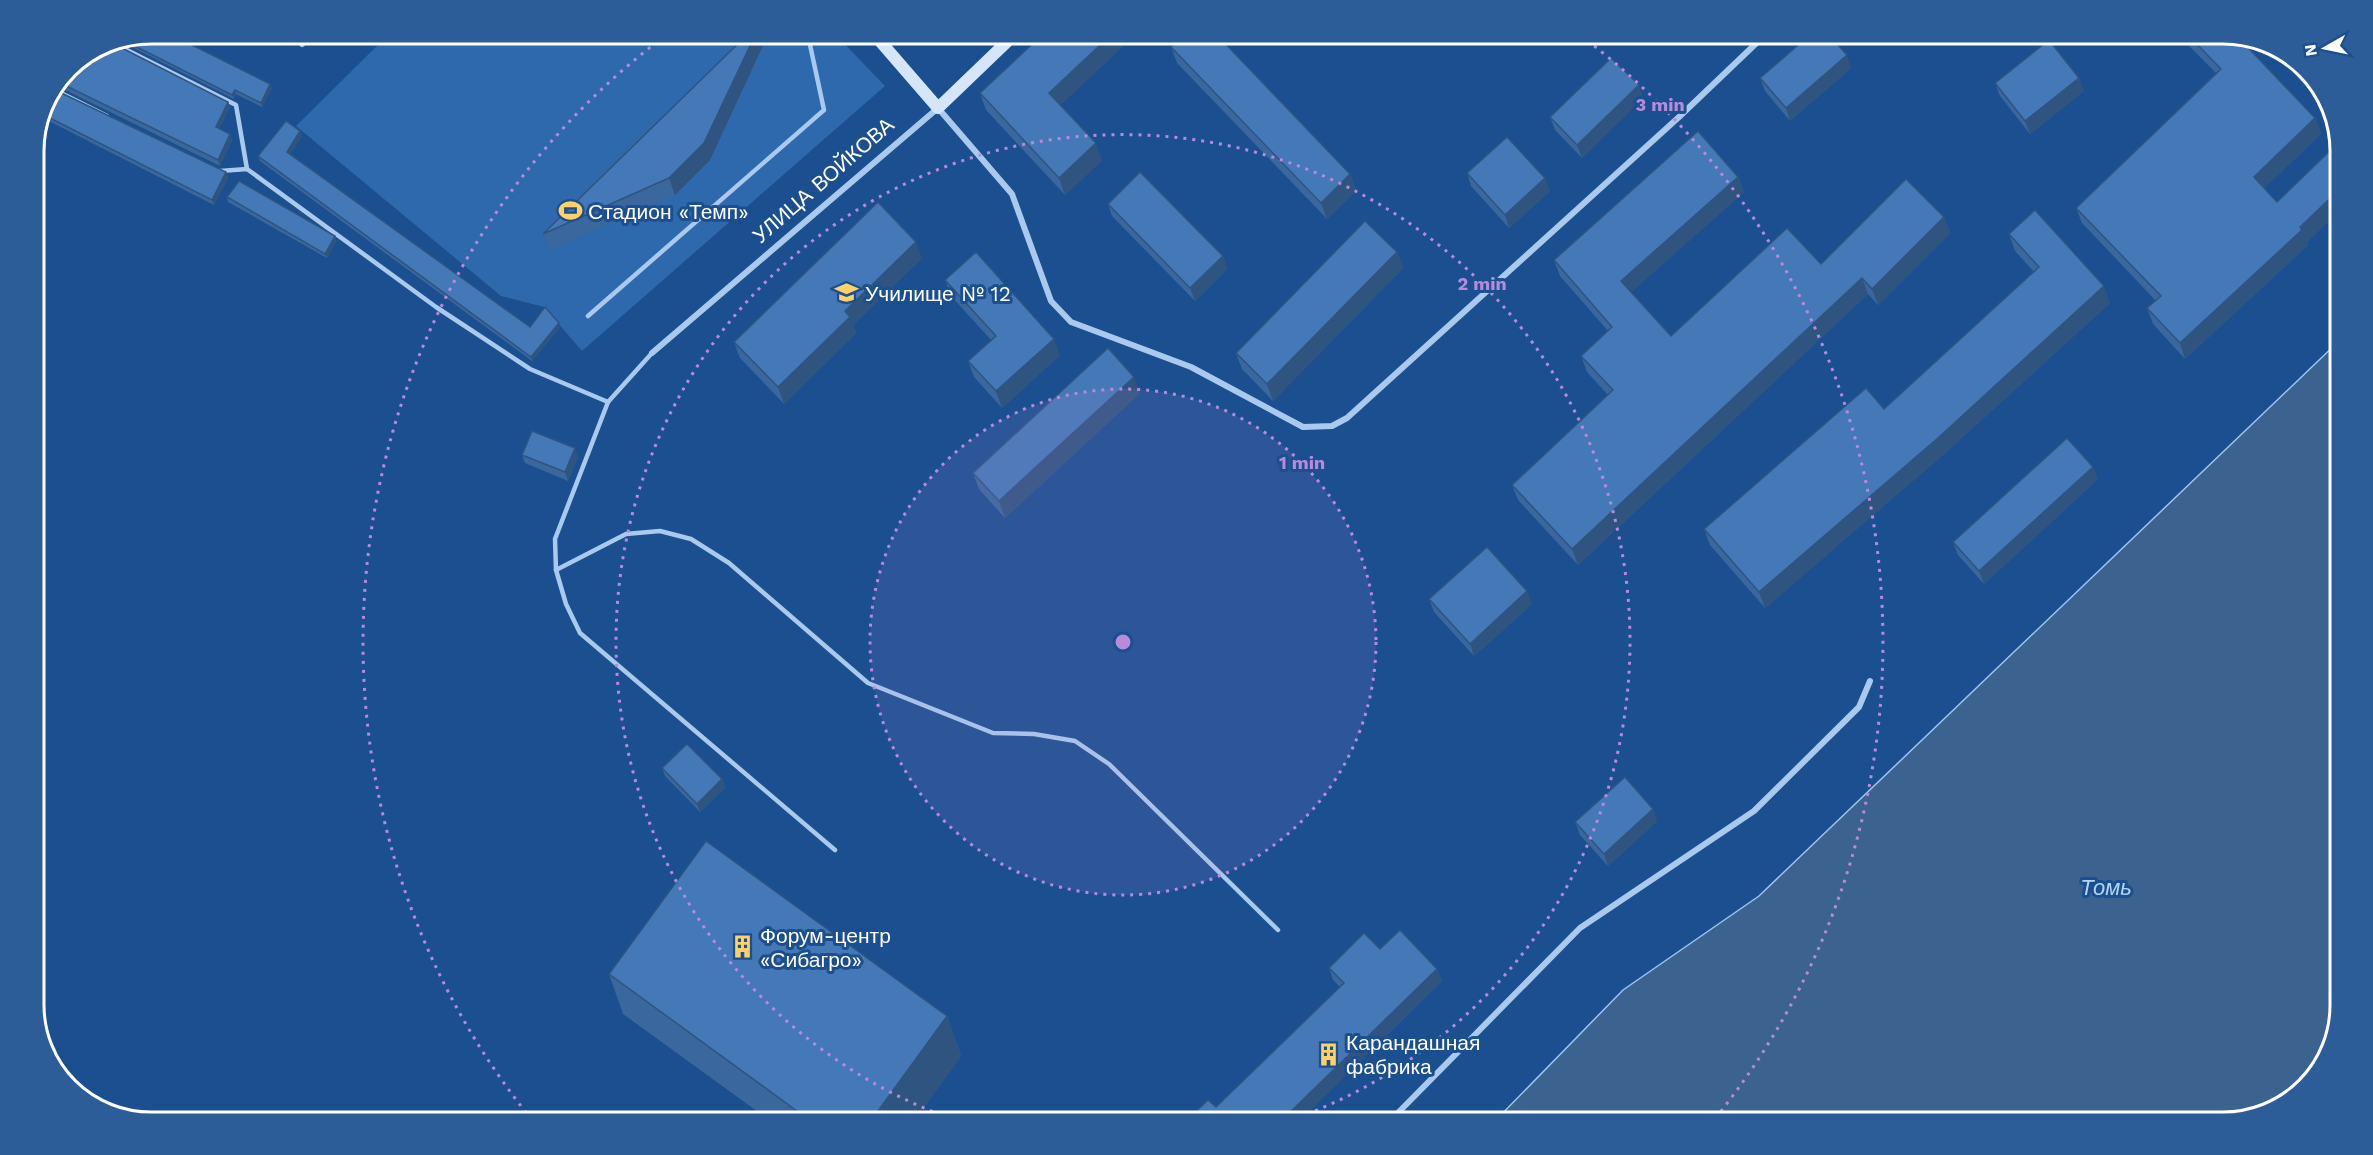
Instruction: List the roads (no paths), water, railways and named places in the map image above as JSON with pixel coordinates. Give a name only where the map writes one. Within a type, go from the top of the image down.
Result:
[{"type":"street","points":[[883,44],[1012,194],[1051,301],[1071,321],[1191,367],[1290,422],[1303,427],[1317,428],[1332,426],[1347,418],[1679,117],[1755,44]]},
{"type":"street","name":"УЛИЦА ВОЙКОВА","points":[[652,353],[938,108],[1005,44]]},
{"type":"street","points":[[1399,1112],[1580,928],[1754,811],[1859,707],[1870,681]]},
{"type":"lane","points":[[588,316],[824,110],[810,44]]},
{"type":"lane","points":[[122,47],[236,105],[247,169]]},
{"type":"lane","points":[[60,93],[116,120]]},
{"type":"lane","points":[[212,167],[222,172],[247,169],[436,307],[530,369],[608,402]]},
{"type":"lane","points":[[652,353],[608,402],[555,539],[556,570],[566,604],[580,633],[835,850]]},
{"type":"lane","points":[[556,570],[627,534],[660,531],[691,538],[729,563],[868,683],[993,733],[1034,734],[1075,741],[1109,764],[1278,930]]},
{"type":"water","name":"Томь","points":[[2329,350],[2330,1005],[2324,1039],[2318,1052],[2312,1064],[2293,1085],[2282,1094],[2257,1106],[2223,1112],[1504,1112],[1623,990],[1759,896]]},
{"type":"place","name":"Стадион «Темп»","points":[[570,211]]},
{"type":"place","name":"Училище № 12","points":[[847,293]]},
{"type":"place","name":"Форум-центр «Сибагро»","points":[[742,947]]},
{"type":"place","name":"Карандашная фабрика","points":[[1328,1054]]}]
